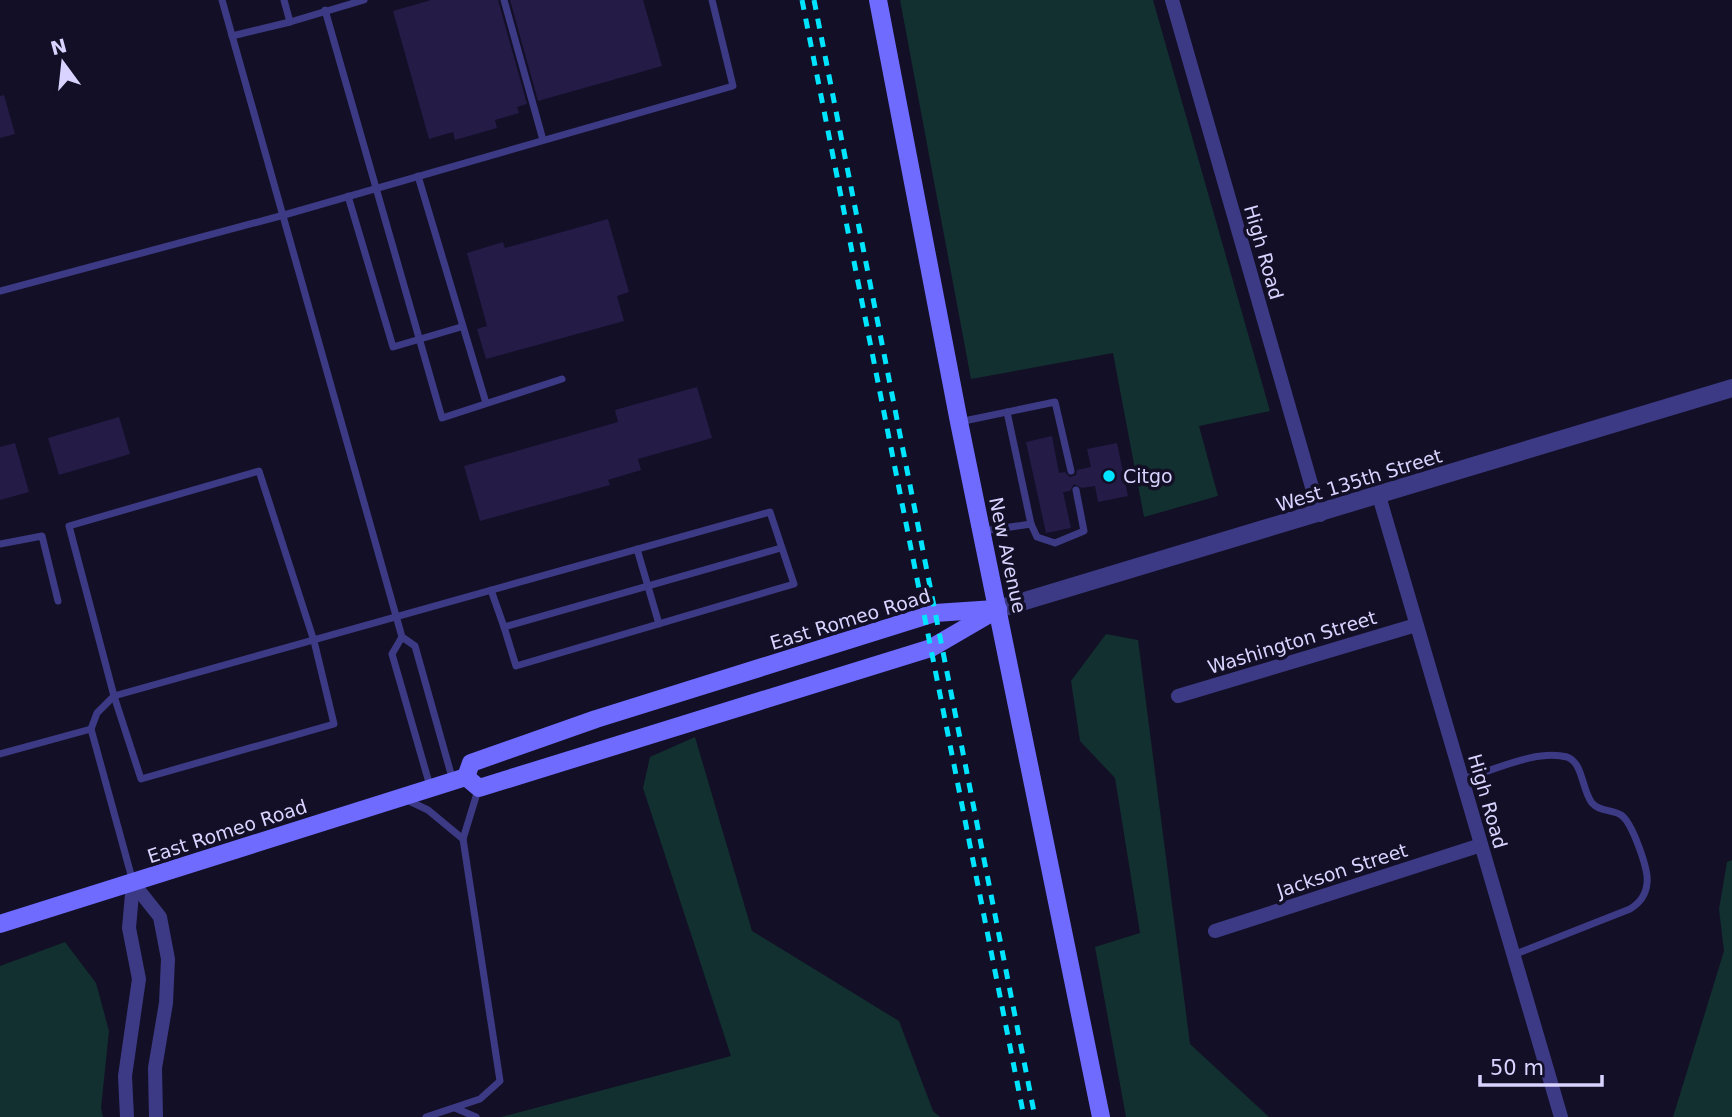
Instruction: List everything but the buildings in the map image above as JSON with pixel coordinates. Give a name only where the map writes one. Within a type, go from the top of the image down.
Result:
[{"type":"main road","name":"New Avenue","points":[[878,0],[959,422],[1101,1117]]},
{"type":"main road","name":"East Romeo Road","points":[[466,782],[471,762],[687,690],[935,613],[998,609]]},
{"type":"main road","name":"East Romeo Road","points":[[0,923],[431,788],[466,782],[942,644],[998,609]]},
{"type":"street","name":"High Road","points":[[1172,0],[1320,515]]},
{"type":"street","name":"West 135th Street","points":[[998,609],[1320,515],[1732,388]]},
{"type":"street","name":"High Road","points":[[1379,496],[1561,1117]]},
{"type":"street","name":"Washington Street","points":[[1178,696],[1416,625]]},
{"type":"street","name":"Jackson Street","points":[[1215,931],[1481,845]]},
{"type":"street","points":[[127,1117],[125,1076],[139,979],[129,928],[133,883]]},
{"type":"street","points":[[133,883],[160,917],[168,959],[166,1003],[155,1069],[156,1117]]},
{"type":"lane","points":[[222,0],[402,637],[415,646],[466,782],[463,839],[500,1081],[481,1099],[426,1117]]},
{"type":"lane","points":[[284,0],[290,22]]},
{"type":"lane","points":[[232,36],[364,0]]},
{"type":"lane","points":[[504,0],[544,140]]},
{"type":"lane","points":[[0,291],[284,215],[733,86],[712,0]]},
{"type":"lane","points":[[325,10],[442,418],[562,379]]},
{"type":"lane","points":[[418,176],[461,327],[486,403]]},
{"type":"lane","points":[[348,196],[393,347],[461,327]]},
{"type":"lane","points":[[959,422],[1055,402],[1071,471]]},
{"type":"lane","points":[[1007,412],[1031,524],[1037,537],[1055,543],[1084,531],[1076,490]]},
{"type":"lane","points":[[258,471],[314,641],[334,724],[141,779],[114,696],[69,526],[258,471]]},
{"type":"lane","points":[[133,883],[91,729],[97,713],[114,696],[314,641],[491,590],[771,512],[794,584],[516,666],[491,590]]},
{"type":"lane","points":[[983,531],[1031,524]]},
{"type":"lane","points":[[0,544],[42,536],[58,601]]},
{"type":"lane","points":[[504,627],[781,548]]},
{"type":"lane","points":[[637,549],[659,624]]},
{"type":"lane","points":[[402,637],[392,654],[431,788]]},
{"type":"lane","points":[[0,754],[91,729]]},
{"type":"lane","points":[[1462,779],[1535,758],[1570,758],[1576,764],[1589,800],[1595,806],[1622,815],[1630,825],[1646,870],[1645,893],[1640,902],[1630,909],[1513,955]]},
{"type":"lane","points":[[401,798],[428,810],[463,839]]},
{"type":"lane","points":[[453,1108],[476,1117]]},
{"type":"green space","points":[[900,0],[1153,0],[1270,411],[1199,426],[1218,496],[1144,517],[1113,353],[971,379]]},
{"type":"green space","points":[[1106,634],[1138,640],[1190,1044],[1269,1117],[1126,1117],[1095,947],[1140,933],[1115,778],[1080,741],[1071,681]]},
{"type":"green space","points":[[695,737],[752,931],[899,1021],[933,1111],[940,1117],[501,1117],[731,1056],[643,788],[650,757]]},
{"type":"green space","points":[[1732,860],[1732,1117],[1673,1117],[1724,951],[1719,909],[1727,862]]},
{"type":"green space","points":[[65,942],[96,983],[109,1031],[101,1108],[103,1117],[0,1117],[0,966]]},
{"type":"railway","points":[[802,0],[1024,1117]]},
{"type":"railway","points":[[814,0],[1035,1117]]},
{"type":"place","name":"Citgo","points":[[1109,476]]}]
